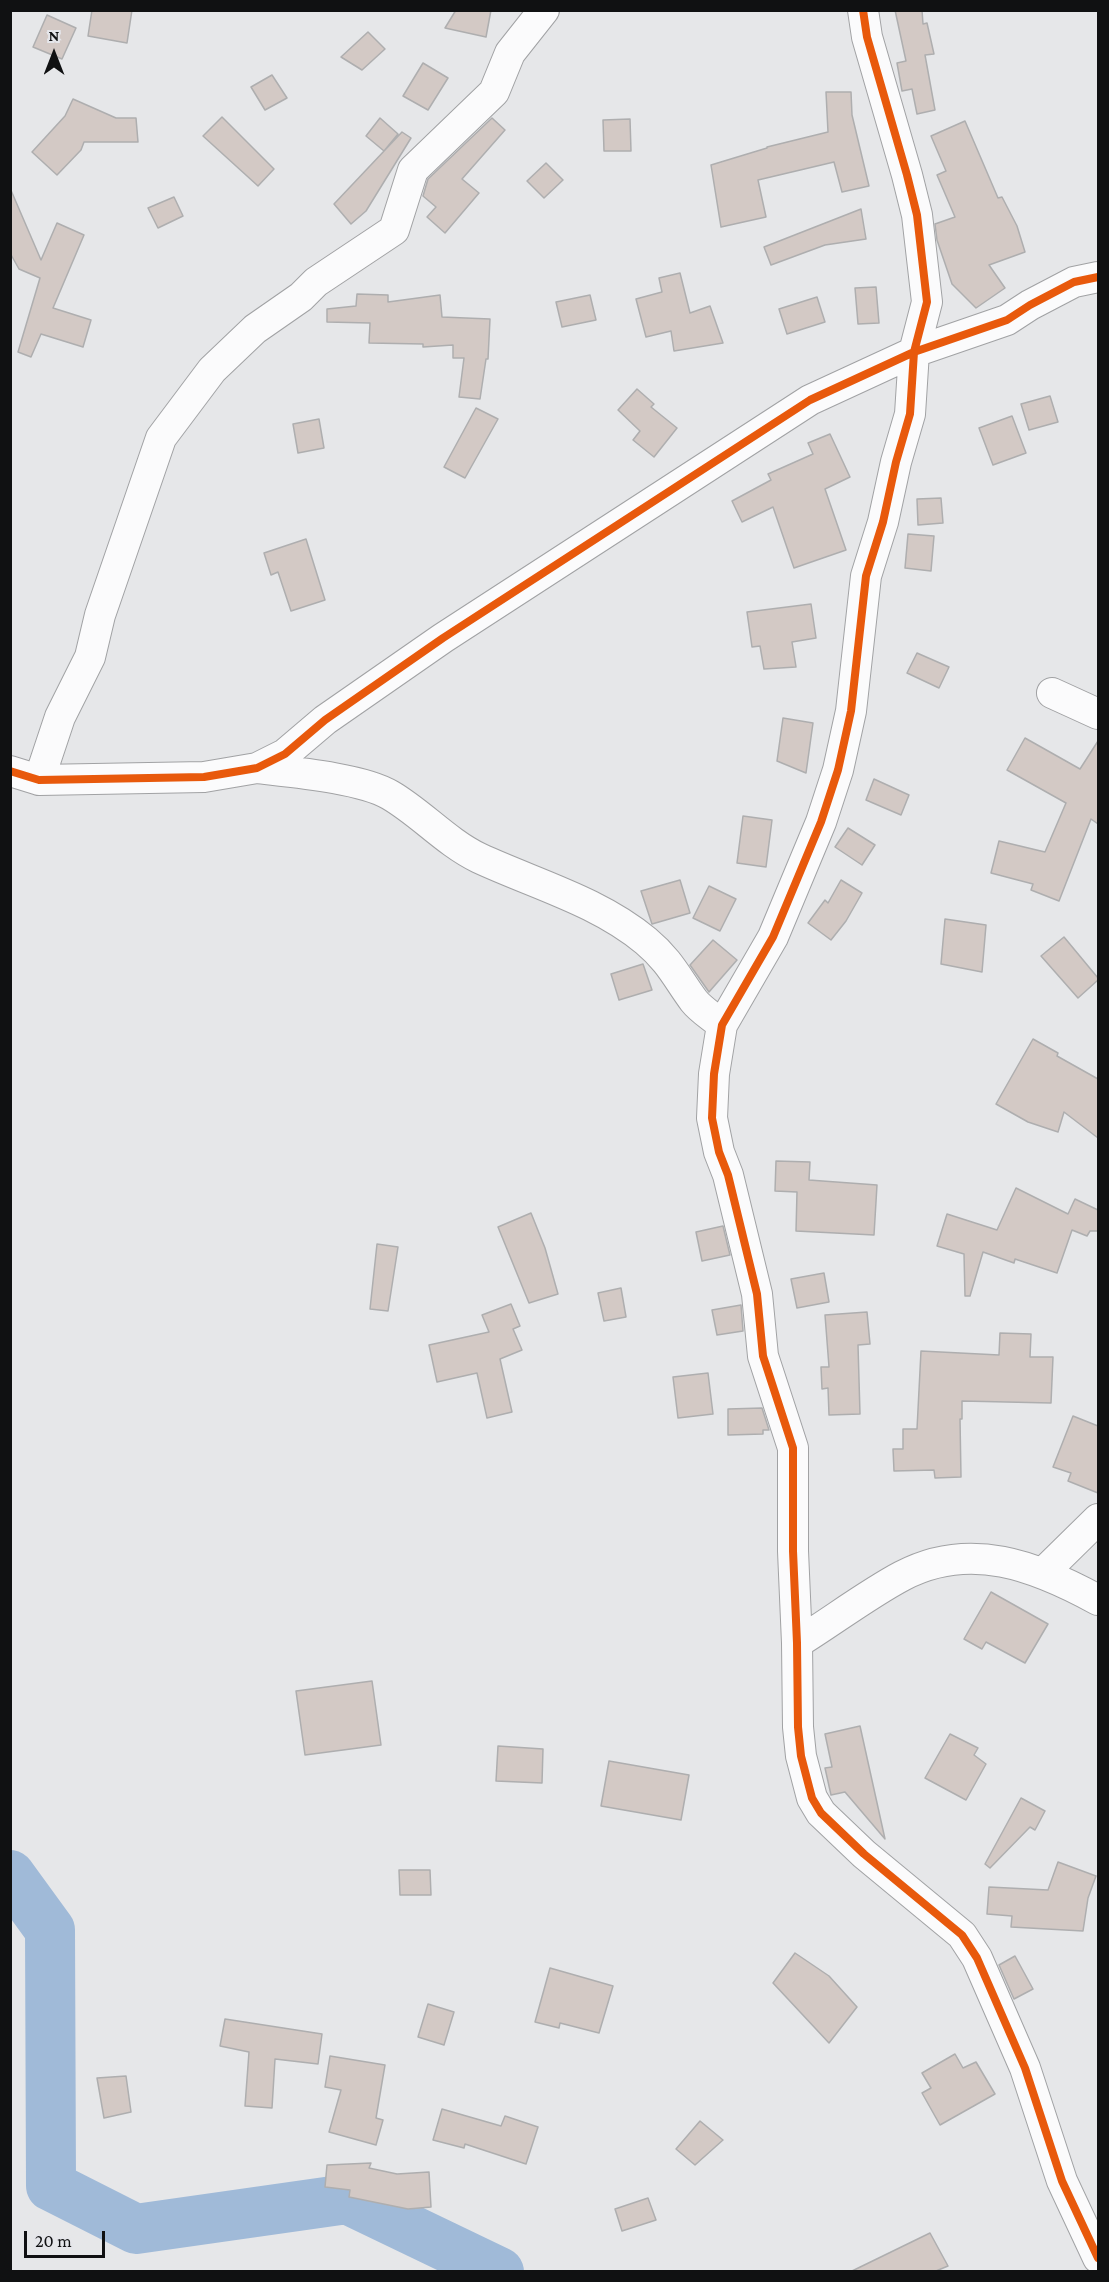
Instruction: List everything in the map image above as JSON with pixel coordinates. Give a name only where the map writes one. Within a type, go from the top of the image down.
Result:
[{"type":"street","points":[[39,780],[60,717],[90,657],[100,615],[161,438],[212,370],[255,329],[301,297],[316,282],[394,230],[413,170],[494,92],[510,53],[544,10]]},
{"type":"street","points":[[863,10],[867,37],[907,175],[916,215],[927,302],[914,352],[910,414],[896,462],[883,522],[866,576],[851,711],[838,770],[820,822],[772,937],[722,1025],[714,1074],[712,1118],[757,1294],[762,1356],[794,1448],[793,1551],[798,1727],[801,1756],[812,1798],[821,1813],[864,1854],[962,1935],[977,1958],[1025,2068],[1062,2181],[1096,2249]]},
{"type":"street","points":[[257,768],[285,754],[325,720],[443,638],[810,400],[914,352],[1007,320],[1074,282],[1098,277]]},
{"type":"street","points":[[1052,693],[1098,714]]},
{"type":"street","points":[[10,771],[39,780],[204,777],[257,768],[309,774],[387,793],[406,805],[444,836],[477,857],[601,911],[644,940],[667,960],[696,1003],[722,1025]]},
{"type":"street","points":[[1043,1573],[1098,1519]]},
{"type":"street","points":[[797,1643],[902,1576],[925,1566],[965,1560],[994,1559],[1019,1564],[1098,1599]]},
{"type":"building","points":[[92,10],[132,10],[127,43],[88,36]]},
{"type":"building","points":[[456,10],[491,10],[486,37],[445,28]]},
{"type":"building","points":[[895,10],[922,10],[923,24],[927,23],[934,54],[925,55],[935,110],[917,114],[912,89],[902,91],[897,63],[906,61]]},
{"type":"building","points":[[47,15],[76,28],[62,59],[33,47]]},
{"type":"building","points":[[368,32],[385,49],[362,70],[341,57]]},
{"type":"building","points":[[423,63],[448,78],[428,110],[403,96]]},
{"type":"building","points":[[272,75],[287,98],[265,110],[251,87]]},
{"type":"building","points":[[826,92],[851,92],[852,115],[869,186],[842,192],[834,162],[758,180],[766,217],[721,227],[711,165],[767,147],[828,132]]},
{"type":"building","points":[[73,99],[116,118],[136,118],[138,142],[84,142],[81,150],[57,175],[32,152],[65,116]]},
{"type":"building","points":[[222,117],[274,169],[258,186],[203,136]]},
{"type":"building","points":[[380,118],[398,134],[384,151],[366,136]]},
{"type":"building","points":[[492,118],[505,130],[462,179],[479,193],[445,233],[427,217],[436,207],[423,196],[428,179]]},
{"type":"building","points":[[630,119],[631,151],[604,151],[603,120]]},
{"type":"building","points":[[965,121],[998,198],[1002,197],[1017,226],[1025,252],[989,265],[1005,288],[976,308],[952,284],[937,240],[935,224],[955,217],[937,175],[946,171],[931,136]]},
{"type":"building","points":[[402,132],[411,138],[366,211],[351,224],[334,204]]},
{"type":"building","points":[[546,163],[563,180],[544,198],[527,181]]},
{"type":"building","points":[[10,188],[41,260],[57,223],[84,235],[53,308],[91,320],[83,347],[41,334],[31,357],[18,352],[40,278],[19,269],[10,253]]},
{"type":"building","points":[[174,197],[183,216],[158,228],[148,208]]},
{"type":"building","points":[[861,209],[866,239],[825,245],[771,265],[764,247]]},
{"type":"building","points":[[680,273],[690,313],[710,306],[723,343],[674,351],[671,331],[646,337],[636,299],[662,292],[659,278]]},
{"type":"building","points":[[876,287],[879,323],[858,324],[855,288]]},
{"type":"building","points":[[357,294],[388,295],[388,302],[440,295],[442,317],[490,319],[488,359],[486,359],[480,399],[459,397],[464,358],[453,358],[453,345],[423,347],[423,344],[369,343],[370,323],[327,322],[327,309],[356,306]]},
{"type":"building","points":[[590,295],[596,320],[562,327],[556,302]]},
{"type":"building","points":[[817,297],[825,322],[787,334],[779,309]]},
{"type":"building","points":[[637,389],[654,404],[651,407],[677,428],[654,457],[633,440],[640,431],[618,410]]},
{"type":"building","points":[[1050,396],[1058,422],[1029,430],[1021,404]]},
{"type":"building","points":[[476,408],[498,419],[465,478],[444,467]]},
{"type":"building","points":[[1012,416],[1026,453],[993,465],[979,428]]},
{"type":"building","points":[[319,419],[324,448],[298,453],[293,424]]},
{"type":"building","points":[[830,434],[850,477],[825,489],[846,550],[794,568],[773,507],[742,522],[732,501],[771,480],[768,474],[813,454],[808,443]]},
{"type":"building","points":[[941,498],[943,523],[918,525],[917,499]]},
{"type":"building","points":[[908,534],[934,536],[931,571],[905,568]]},
{"type":"building","points":[[306,539],[325,600],[291,611],[278,572],[271,575],[264,553]]},
{"type":"building","points":[[811,604],[816,638],[792,642],[796,667],[764,669],[760,646],[752,647],[747,612]]},
{"type":"building","points":[[917,653],[949,667],[939,688],[907,673]]},
{"type":"building","points":[[783,718],[813,723],[806,773],[777,761]]},
{"type":"building","points":[[1025,738],[1080,769],[1098,741],[1098,824],[1091,819],[1059,901],[1031,890],[1033,884],[991,873],[999,841],[1045,852],[1066,803],[1007,770]]},
{"type":"building","points":[[874,779],[909,795],[901,815],[866,800]]},
{"type":"building","points":[[743,816],[772,820],[766,867],[737,863]]},
{"type":"building","points":[[848,828],[875,845],[862,865],[835,847]]},
{"type":"building","points":[[680,880],[690,913],[652,924],[641,891]]},
{"type":"building","points":[[841,880],[862,893],[846,921],[831,940],[808,923],[825,900],[828,903]]},
{"type":"building","points":[[709,886],[736,899],[720,931],[693,918]]},
{"type":"building","points":[[945,919],[986,925],[982,972],[941,964]]},
{"type":"building","points":[[1064,937],[1098,978],[1078,998],[1041,956]]},
{"type":"building","points":[[713,940],[737,960],[709,992],[690,965]]},
{"type":"building","points":[[643,964],[652,990],[619,1000],[611,974]]},
{"type":"building","points":[[1033,1039],[1058,1053],[1057,1056],[1098,1079],[1098,1138],[1064,1112],[1058,1132],[1028,1122],[996,1104]]},
{"type":"building","points":[[776,1161],[810,1162],[809,1180],[877,1185],[874,1235],[796,1231],[797,1192],[775,1191]]},
{"type":"building","points":[[1016,1188],[1068,1214],[1075,1199],[1098,1210],[1098,1231],[1090,1231],[1087,1236],[1072,1230],[1057,1273],[1015,1259],[1014,1263],[983,1252],[970,1296],[965,1296],[964,1254],[937,1246],[947,1214],[997,1230]]},
{"type":"building","points":[[531,1213],[545,1248],[558,1294],[529,1303],[498,1227]]},
{"type":"building","points":[[723,1226],[730,1255],[702,1261],[696,1232]]},
{"type":"building","points":[[377,1244],[398,1247],[388,1311],[370,1309]]},
{"type":"building","points":[[824,1273],[829,1302],[797,1308],[791,1279]]},
{"type":"building","points":[[621,1288],[626,1317],[604,1321],[598,1293]]},
{"type":"building","points":[[511,1304],[520,1326],[513,1329],[522,1350],[500,1359],[512,1412],[487,1418],[477,1373],[437,1382],[429,1345],[489,1332],[482,1315]]},
{"type":"building","points":[[741,1305],[743,1331],[717,1335],[712,1310]]},
{"type":"building","points":[[867,1312],[870,1344],[858,1345],[860,1414],[829,1415],[828,1388],[822,1389],[821,1367],[829,1367],[825,1315]]},
{"type":"building","points":[[1000,1333],[1031,1334],[1030,1357],[1053,1357],[1051,1403],[962,1401],[961,1477],[935,1478],[934,1470],[894,1471],[893,1449],[903,1449],[903,1429],[917,1429],[921,1351],[999,1355]]},
{"type":"building","points":[[708,1373],[713,1414],[678,1418],[673,1377]]},
{"type":"building","points":[[762,1408],[769,1430],[763,1430],[763,1434],[728,1435],[728,1409]]},
{"type":"building","points":[[1073,1416],[1098,1426],[1098,1493],[1068,1481],[1071,1473],[1053,1467]]},
{"type":"building","points":[[991,1592],[1048,1624],[1025,1663],[986,1642],[982,1649],[964,1639]]},
{"type":"building","points":[[372,1681],[381,1745],[305,1755],[296,1691]]},
{"type":"building","points":[[860,1726],[885,1839],[845,1792],[831,1795],[825,1768],[832,1767],[825,1734]]},
{"type":"building","points":[[950,1734],[978,1748],[974,1755],[986,1764],[966,1800],[925,1778]]},
{"type":"building","points":[[498,1746],[543,1749],[542,1783],[496,1781]]},
{"type":"building","points":[[609,1761],[689,1775],[681,1820],[601,1806]]},
{"type":"building","points":[[1021,1798],[1045,1811],[1035,1830],[1030,1827],[990,1868],[985,1864]]},
{"type":"building","points":[[1058,1862],[1096,1876],[1088,1898],[1083,1931],[1011,1927],[1012,1916],[987,1914],[989,1887],[1048,1890]]},
{"type":"building","points":[[399,1870],[430,1870],[431,1895],[400,1895]]},
{"type":"building","points":[[795,1953],[829,1976],[857,2007],[829,2043],[773,1983]]},
{"type":"building","points":[[1015,1956],[1033,1989],[1014,1999],[999,1965]]},
{"type":"building","points":[[550,1968],[613,1986],[599,2033],[560,2023],[559,2028],[535,2022]]},
{"type":"building","points":[[428,2004],[454,2012],[444,2045],[418,2037]]},
{"type":"building","points":[[225,2019],[322,2034],[318,2064],[275,2059],[272,2108],[245,2106],[249,2052],[220,2046]]},
{"type":"building","points":[[955,2054],[963,2068],[976,2062],[995,2094],[940,2125],[922,2093],[931,2088],[922,2073]]},
{"type":"building","points":[[330,2056],[385,2065],[376,2118],[383,2120],[376,2145],[329,2132],[341,2090],[325,2087]]},
{"type":"building","points":[[126,2076],[131,2112],[104,2118],[97,2078]]},
{"type":"building","points":[[442,2109],[501,2126],[505,2116],[538,2127],[526,2164],[465,2144],[464,2148],[433,2140]]},
{"type":"building","points":[[700,2121],[723,2140],[695,2165],[676,2149]]},
{"type":"building","points":[[371,2163],[369,2168],[397,2174],[429,2172],[431,2207],[408,2209],[349,2197],[350,2190],[325,2187],[327,2165]]},
{"type":"building","points":[[648,2198],[656,2220],[622,2231],[615,2209]]},
{"type":"building","points":[[930,2233],[948,2266],[936,2271],[852,2271]]},
{"type":"waterway","points":[[10,1875],[50,1930],[51,2186],[136,2229],[347,2199],[499,2272]]},
{"type":"cycle path","points":[[863,10],[867,37],[917,215],[927,302],[914,352],[910,414],[896,462],[883,522],[866,576],[851,711],[838,770],[821,822],[773,937],[722,1025],[714,1074],[712,1118],[757,1294],[763,1356],[793,1448],[793,1551],[798,1727],[801,1756],[812,1798],[821,1813],[864,1854],[962,1935],[977,1958],[1025,2068],[1062,2181],[1098,2258]]},
{"type":"cycle path","points":[[10,771],[39,780],[204,777],[257,768],[285,754],[325,720],[443,638],[810,400],[914,352],[1007,320],[1074,282],[1098,277]]}]
